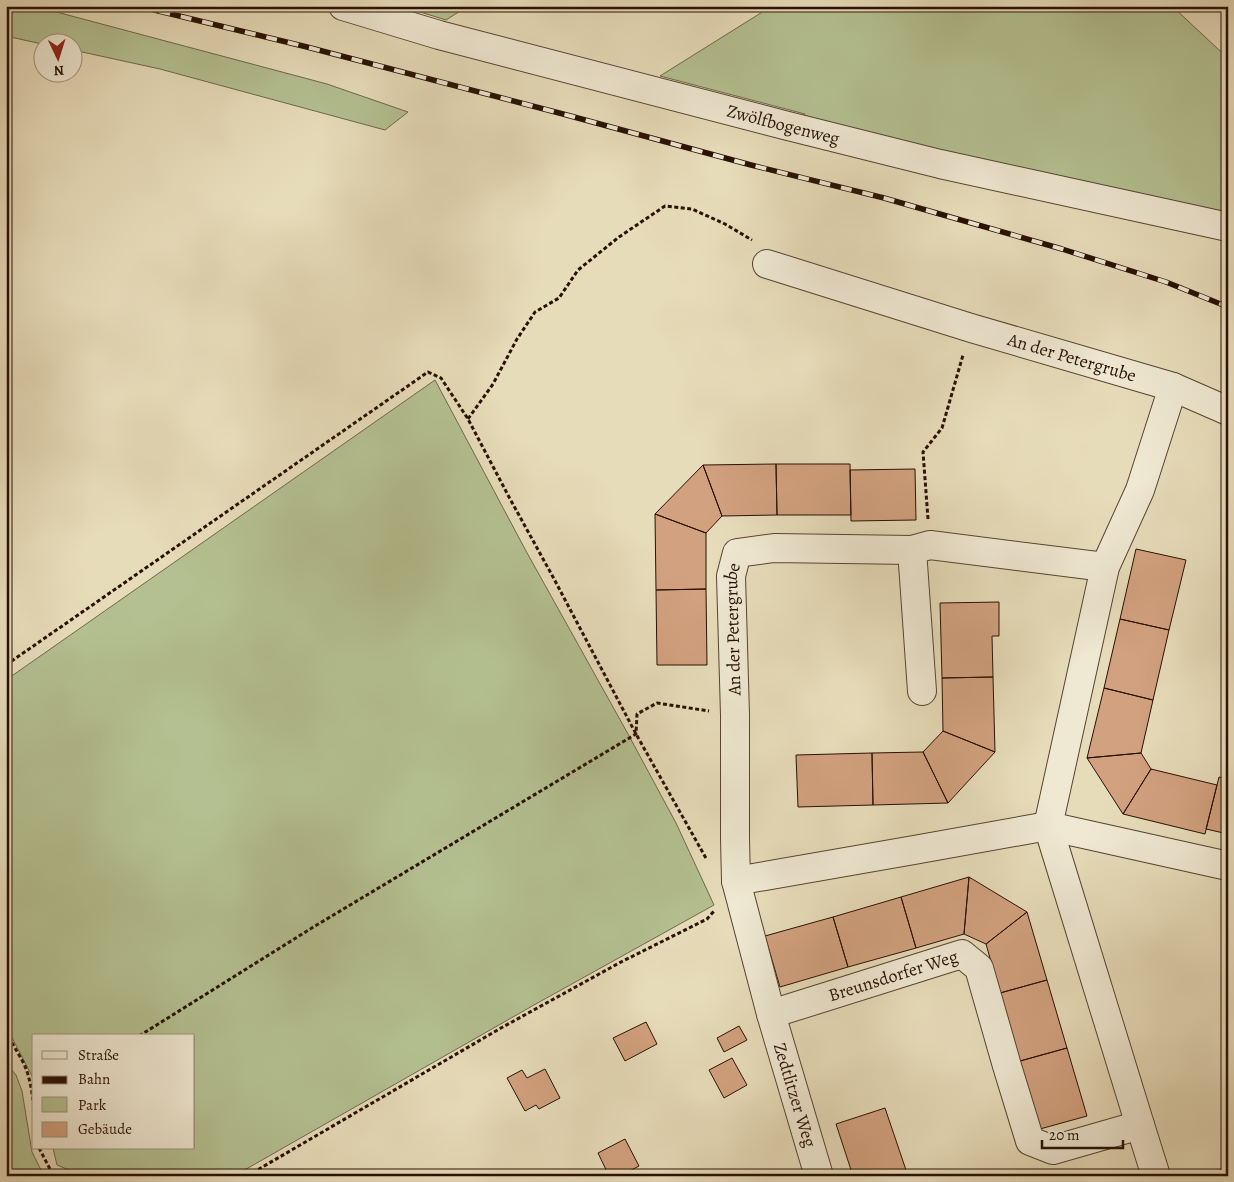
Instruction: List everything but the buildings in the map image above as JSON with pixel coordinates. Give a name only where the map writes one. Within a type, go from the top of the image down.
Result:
[{"type":"street","name":"Zwölfbogenweg","points":[[343,6],[439,34],[784,126],[940,164],[1228,227]]},
{"type":"street","name":"An der Petergrube","points":[[767,264],[971,328],[1173,388],[1228,411]]},
{"type":"street","points":[[1156,1176],[1048,826],[1105,567],[1140,490],[1173,388]]},
{"type":"street","name":"An der Petergrube","points":[[738,889],[735,839],[735,715],[731,576],[737,553],[774,548],[921,547],[1105,567]]},
{"type":"street","points":[[921,547],[922,691]]},
{"type":"street","points":[[771,1014],[738,889],[914,850],[1048,826],[1228,866]]},
{"type":"street","name":"Breunsdorfer Weg","points":[[771,1014],[962,954],[979,968],[1030,1141],[1053,1150],[1140,1125]]},
{"type":"street","name":"Zedtlitzer Weg","points":[[771,1014],[819,1176]]},
{"type":"path","points":[[468,419],[493,384],[517,339],[535,312],[559,298],[578,270],[619,237],[665,206],[692,209],[725,224],[756,242],[767,264]]},
{"type":"path","points":[[921,547],[924,452],[942,428],[971,328]]},
{"type":"path","points":[[6,664],[428,372],[441,378],[468,419],[509,497],[554,576],[636,734],[708,862]]},
{"type":"path","points":[[636,734],[637,714],[657,703],[735,715]]},
{"type":"path","points":[[142,1034],[315,926],[636,734]]},
{"type":"path","points":[[247,1176],[501,1028],[621,962],[707,919],[725,899],[738,889]]},
{"type":"path","points":[[6,1031],[24,1064],[32,1090]]},
{"type":"path","points":[[39,1150],[50,1171],[55,1176]]},
{"type":"green space","points":[[6,6],[34,6],[327,84],[408,112],[385,130],[160,69],[82,52],[82,32],[32,32],[32,42],[6,36]]},
{"type":"green space","points":[[401,6],[468,6],[446,20]]},
{"type":"green space","points":[[772,6],[1172,6],[1219,50],[1228,56],[1228,219],[798,122],[805,114],[660,76]]},
{"type":"green space","points":[[435,380],[526,551],[676,823],[714,905],[234,1176],[103,1176],[76,1173],[57,1165],[53,1150],[195,1150],[195,1034],[32,1034],[32,1076],[6,1026],[6,680]]},
{"type":"green space","points":[[6,1063],[16,1075],[22,1091],[32,1152],[44,1176],[6,1176]]},
{"type":"railway","points":[[138,6],[307,47],[751,165],[884,198],[1062,249],[1166,282],[1228,307]]}]
